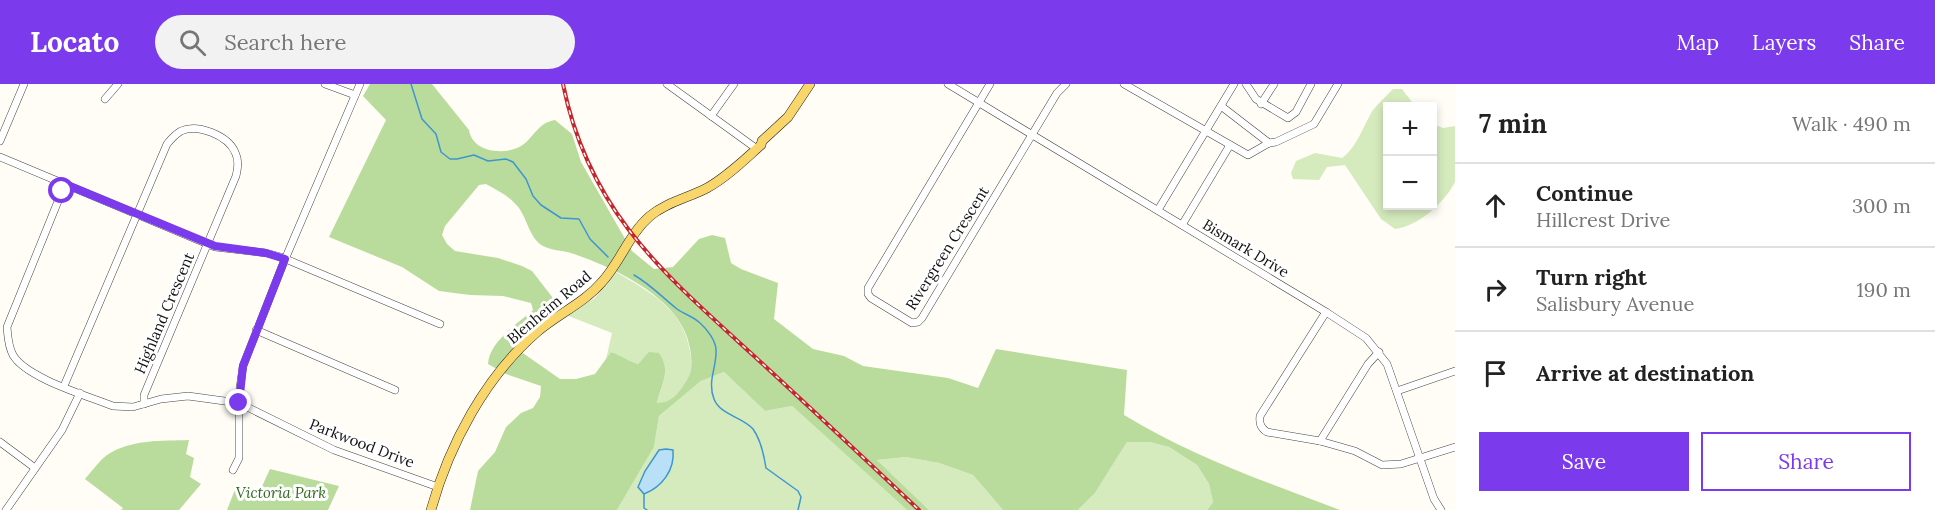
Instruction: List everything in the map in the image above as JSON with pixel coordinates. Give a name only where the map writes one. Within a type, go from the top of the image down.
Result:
[{"type":"main road","name":"Blenheim Road","points":[[759,147],[762,141],[796,107],[810,84]]},
{"type":"main road","name":"Blenheim Road","points":[[431,510],[453,449],[478,404],[505,365],[537,332],[601,284],[632,236],[650,216],[677,200],[718,182],[759,147],[774,138],[791,121],[817,84]]},
{"type":"street","points":[[0,141],[24,84]]},
{"type":"street","points":[[105,99],[118,84]]},
{"type":"street","points":[[325,84],[355,95]]},
{"type":"street","points":[[233,470],[239,458],[239,403],[243,366],[285,259],[360,84]]},
{"type":"street","points":[[667,84],[759,147]]},
{"type":"street","points":[[711,116],[734,84]]},
{"type":"street","name":"Bismark Drive","points":[[948,84],[1354,329],[1379,352],[1387,364],[1434,499],[1441,510]]},
{"type":"street","points":[[979,102],[990,84]]},
{"type":"street","points":[[1032,134],[1057,93],[1066,84]]},
{"type":"street","points":[[1124,84],[1248,155],[1269,143],[1276,142],[1314,124],[1338,84]]},
{"type":"street","points":[[1158,210],[1234,84]]},
{"type":"street","points":[[1246,84],[1253,97],[1261,104],[1288,118],[1296,112],[1311,84]]},
{"type":"street","points":[[1261,104],[1274,84]]},
{"type":"street","name":"Rivergreen Crescent","points":[[979,102],[868,288],[871,298],[912,322],[918,322],[922,318],[1032,134]]},
{"type":"street","points":[[1221,106],[1269,143]]},
{"type":"street","name":"Highland Crescent","points":[[64,386],[167,144],[182,131],[201,129],[224,140],[235,150],[238,164],[236,176],[144,395],[144,404]]},
{"type":"street","points":[[1182,225],[1230,146]]},
{"type":"street","points":[[0,158],[220,248],[266,253],[285,259],[440,324]]},
{"type":"street","name":"Parkwood Drive","points":[[65,184],[7,327],[10,349],[18,362],[33,373],[123,408],[161,399],[188,396],[239,403],[334,450],[438,487]]},
{"type":"street","points":[[1326,312],[1260,416],[1260,425],[1267,432],[1320,441],[1355,451],[1382,465],[1401,464],[1455,447]]},
{"type":"street","points":[[256,330],[395,390]]},
{"type":"street","points":[[1320,441],[1368,364],[1379,352]]},
{"type":"street","points":[[1397,391],[1455,372]]},
{"type":"street","points":[[6,510],[62,430],[80,393]]},
{"type":"street","points":[[0,442],[35,468]]},
{"type":"green space","points":[[370,84],[432,84],[469,130],[476,143],[498,151],[521,146],[540,127],[555,120],[572,134],[581,162],[632,251],[654,269],[673,267],[699,239],[712,235],[725,238],[731,263],[778,283],[774,319],[813,349],[844,356],[863,366],[948,378],[978,388],[996,349],[1127,370],[1124,415],[1202,456],[1340,510],[1207,510],[1213,502],[1209,484],[1197,465],[1169,447],[1150,442],[1127,442],[1095,493],[1078,510],[1003,510],[973,475],[939,463],[906,457],[877,460],[929,510],[907,510],[792,406],[765,411],[724,372],[701,381],[659,416],[654,447],[617,510],[470,510],[478,471],[495,452],[506,427],[521,413],[533,408],[540,397],[541,386],[506,374],[488,364],[498,341],[533,310],[531,303],[503,296],[439,291],[402,267],[329,237],[386,120],[363,96]],"holes":[[[486,184],[515,204],[535,239],[543,246],[591,260],[627,277],[645,288],[675,315],[690,348],[691,371],[688,379],[674,397],[657,403],[665,372],[665,366],[659,353],[649,352],[638,364],[611,352],[595,374],[576,379],[560,379],[517,349],[563,311],[532,271],[498,258],[455,251],[442,235],[445,226],[479,185]]]},
{"type":"green space","points":[[1393,89],[1402,89],[1412,102],[1383,102],[1383,210],[1432,210],[1404,227],[1395,229],[1381,219],[1345,165],[1327,167],[1319,180],[1293,179],[1291,173],[1296,161],[1315,153],[1342,158],[1356,142],[1373,110]]},
{"type":"green space","points":[[1437,126],[1443,128],[1455,126],[1455,182],[1438,205]]},
{"type":"green space","points":[[616,272],[663,303],[680,324],[686,336],[691,359],[689,375],[677,394],[667,402],[657,404],[665,372],[665,366],[659,353],[649,353],[638,364],[611,352],[606,359],[612,333],[566,315],[595,298]]},
{"type":"green space","points":[[724,372],[765,411],[792,406],[907,510],[617,510],[654,447],[659,416],[701,381]]},
{"type":"green space","points":[[189,440],[186,454],[194,458],[190,477],[201,484],[179,510],[121,510],[123,508],[85,479],[107,455],[126,446],[136,443]]},
{"type":"green space","points":[[1127,442],[1150,442],[1169,447],[1197,465],[1209,484],[1213,502],[1207,510],[1078,510],[1095,493]]},
{"type":"green space","points":[[906,457],[939,463],[973,475],[1003,510],[929,510],[877,460]]},
{"type":"green space","name":"Victoria Park","points":[[270,469],[339,486],[328,510],[227,510],[236,487],[259,493]]},
{"type":"water","points":[[659,450],[673,450],[669,471],[662,482],[644,494],[638,487],[645,471]]},
{"type":"waterway","points":[[411,84],[422,119],[436,134],[441,152],[450,159],[474,155],[488,161],[506,159],[513,162],[541,205],[561,218],[579,219],[590,239],[608,257]]},
{"type":"waterway","points":[[634,275],[677,309],[698,321],[708,332],[716,350],[712,380],[714,399],[721,409],[753,429],[760,443],[766,468],[798,491],[801,497],[798,510]]},
{"type":"waterway","points":[[644,494],[644,508],[647,510]]},
{"type":"railway","points":[[563,84],[576,131],[593,173],[614,209],[639,243],[698,305],[919,510]]},
{"type":"route","points":[[62,191],[65,184],[220,248],[266,253],[285,259],[243,366],[239,403]]}]
